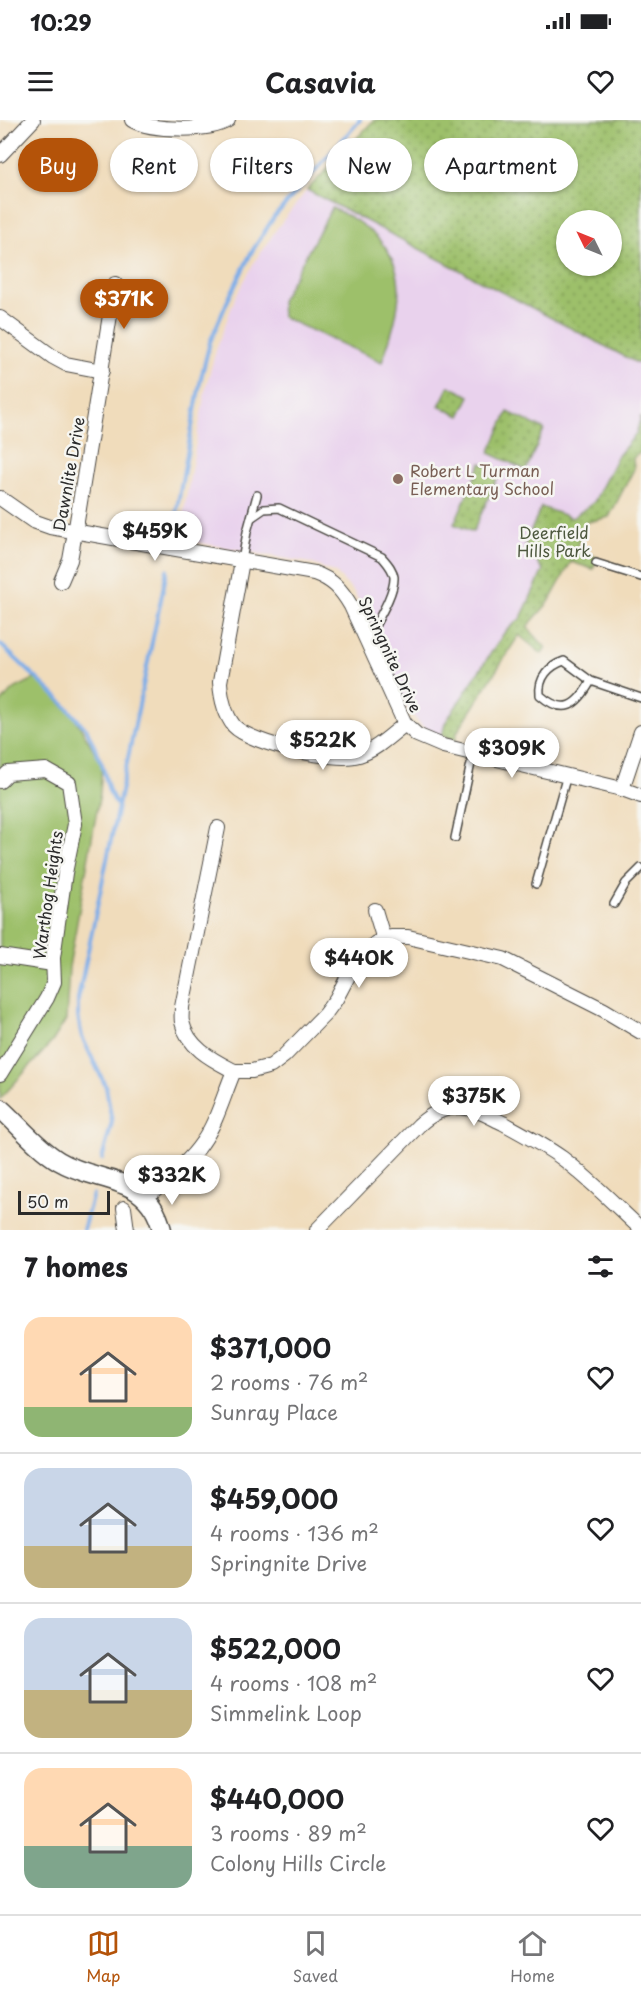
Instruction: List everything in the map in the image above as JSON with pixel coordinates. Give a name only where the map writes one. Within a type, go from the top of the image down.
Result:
[{"type":"street","points":[[0,155],[33,120]]},
{"type":"street","points":[[132,120],[151,127],[194,128],[228,120]]},
{"type":"street","name":"Dawnlite Drive","points":[[61,581],[70,560],[115,284]]},
{"type":"street","points":[[0,318],[66,364],[102,371]]},
{"type":"street","name":"Springnite Drive","points":[[0,498],[33,520],[50,527],[314,573],[327,578],[342,591],[405,724],[417,735],[429,742],[473,754],[567,775],[641,796]]},
{"type":"street","points":[[242,561],[220,682],[221,698],[226,713],[235,727],[263,742],[345,758],[371,750],[405,724]]},
{"type":"street","points":[[622,789],[641,732]]},
{"type":"street","name":"Warthog Heights","points":[[0,781],[8,773],[46,770],[69,783],[75,824],[65,873],[53,964],[54,982],[47,998],[0,1074]]},
{"type":"street","points":[[218,828],[182,1007],[182,1022],[189,1037],[207,1057],[234,1071],[252,1071],[271,1066],[284,1056],[326,1014],[355,963],[364,952],[376,943],[391,937],[408,937],[503,959],[604,1010],[641,1032]]},
{"type":"street","points":[[375,910],[384,940]]},
{"type":"street","points":[[0,956],[53,964]]},
{"type":"street","points":[[145,1198],[190,1158],[202,1144],[234,1071]]},
{"type":"street","points":[[317,1230],[419,1125],[431,1115],[444,1109],[459,1107],[473,1109],[490,1117],[563,1158],[641,1229]]},
{"type":"street","points":[[0,1108],[49,1154],[61,1162],[122,1182],[133,1188],[145,1198],[161,1224],[162,1230]]},
{"type":"street","points":[[124,1208],[127,1230]]},
{"type":"lane","points":[[242,561],[257,495]]},
{"type":"lane","points":[[251,518],[264,509],[279,508],[382,557],[391,566],[394,578],[392,590],[367,641]]},
{"type":"lane","points":[[596,563],[641,577]]},
{"type":"lane","points":[[591,681],[586,691],[568,706],[557,707],[540,695],[544,675],[555,664],[564,661],[591,681],[641,698]]},
{"type":"lane","points":[[454,838],[473,754]]},
{"type":"lane","points":[[536,884],[567,775]]},
{"type":"lane","points":[[614,904],[626,883],[641,868]]},
{"type":"shaded area","name":"Robert L Turman Elementary School","points":[[305,192],[311,192],[641,364],[641,416],[636,434],[617,457],[594,502],[572,518],[541,507],[525,545],[543,570],[520,618],[504,633],[445,723],[442,736],[430,732],[421,725],[405,706],[363,608],[354,592],[336,573],[310,563],[179,539],[206,386],[217,347],[235,298],[255,261]]},
{"type":"green space","points":[[374,120],[641,120],[641,364],[311,192],[314,192],[314,183],[326,170],[326,192],[412,192],[412,138],[357,138]]},
{"type":"green space","points":[[332,208],[358,222],[378,239],[390,254],[396,270],[399,287],[398,305],[382,362],[282,317],[281,301]]},
{"type":"green space","points":[[449,386],[470,396],[460,416],[439,406]]},
{"type":"green space","points":[[508,412],[544,429],[526,470],[489,453]]},
{"type":"green space","name":"Deerfield Hills Park","points":[[641,416],[641,452],[633,458],[634,469],[609,517],[584,523],[577,549],[598,558],[593,569],[571,562],[549,602],[527,627],[546,648],[542,654],[519,635],[457,732],[456,740],[442,736],[445,723],[504,633],[521,618],[543,570],[525,545],[541,507],[572,518],[594,502],[617,457],[636,434]]},
{"type":"green space","points":[[481,463],[500,472],[473,532],[454,524]]},
{"type":"green space","points":[[36,678],[74,716],[102,764],[100,793],[69,967],[66,1020],[52,1042],[0,1099],[0,704],[12,690]]},
{"type":"waterway","points":[[173,530],[201,378],[210,342],[227,302],[251,253],[274,217],[360,120]]},
{"type":"waterway","points":[[102,1159],[112,1122],[106,1087],[82,1037],[78,1017],[78,999],[167,570]]},
{"type":"waterway","points":[[0,644],[63,703],[87,730],[102,764],[109,791],[117,805]]},
{"type":"waterway","points":[[83,1230],[93,1194]]},
{"type":"place","name":"Robert L Turman Elementary School","points":[[398,479]]}]
